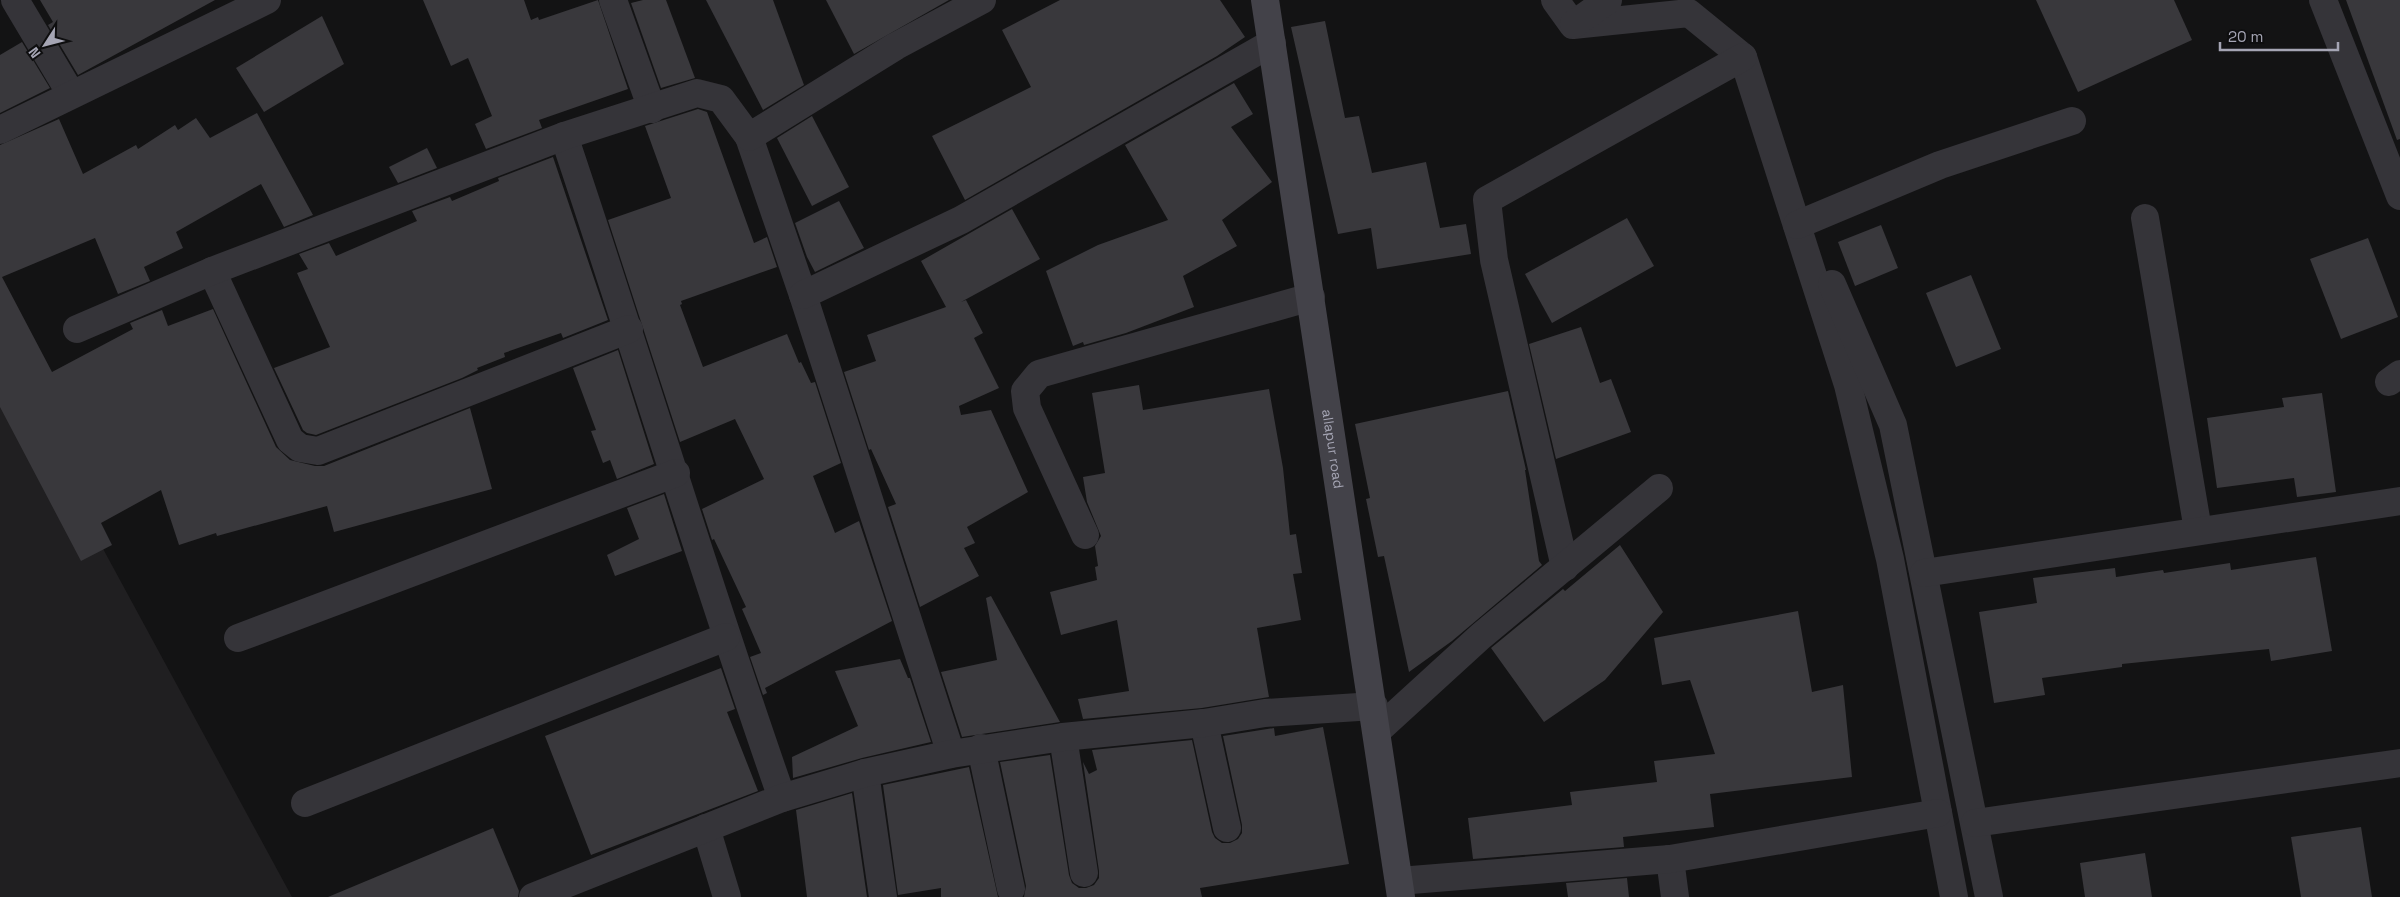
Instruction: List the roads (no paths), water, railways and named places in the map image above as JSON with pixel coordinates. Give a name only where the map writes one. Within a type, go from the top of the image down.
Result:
[{"type":"main road","name":"allapur road","points":[[1265,0],[1400,889]]},
{"type":"street","points":[[15,0],[71,94]]},
{"type":"street","points":[[0,130],[238,6],[267,0]]},
{"type":"street","points":[[613,0],[652,109]]},
{"type":"street","points":[[749,137],[896,46],[982,0]]},
{"type":"street","points":[[1555,0],[1573,25]]},
{"type":"street","points":[[1573,25],[1608,0]]},
{"type":"street","points":[[2323,0],[2400,196]]},
{"type":"street","points":[[1573,25],[1689,13],[1743,57],[1848,385],[1890,559],[1954,897]]},
{"type":"street","points":[[803,295],[961,220],[1272,43]]},
{"type":"street","points":[[1565,567],[1494,260],[1487,200],[1743,57]]},
{"type":"street","points":[[77,329],[212,271],[564,136],[698,93],[721,100],[749,137],[803,295],[951,754]]},
{"type":"street","points":[[1797,225],[1940,165],[2072,120]]},
{"type":"street","points":[[564,136],[676,473],[726,637],[782,798]]},
{"type":"street","points":[[2144,218],[2198,530]]},
{"type":"street","points":[[1797,225],[1821,259],[1893,425],[1989,897]]},
{"type":"street","points":[[212,271],[290,440],[300,448],[318,451],[629,329]]},
{"type":"street","points":[[1085,535],[1027,408],[1025,391],[1039,374],[1311,297]]},
{"type":"street","points":[[238,638],[676,473]]},
{"type":"street","points":[[532,897],[782,798],[865,773],[951,754],[1063,737],[1204,723],[1265,713],[1375,719],[1481,636],[1659,488]]},
{"type":"street","points":[[1924,573],[2198,530],[2400,501]]},
{"type":"street","points":[[305,804],[726,637]]},
{"type":"street","points":[[1204,723],[1227,828]]},
{"type":"street","points":[[1063,737],[1084,873]]},
{"type":"street","points":[[981,748],[1011,889]]},
{"type":"street","points":[[1975,823],[2400,764]]},
{"type":"street","points":[[865,773],[884,897]]},
{"type":"street","points":[[1400,889],[1670,859],[1938,813]]},
{"type":"street","points":[[706,828],[727,897]]},
{"type":"street","points":[[1670,859],[1675,897]]}]
